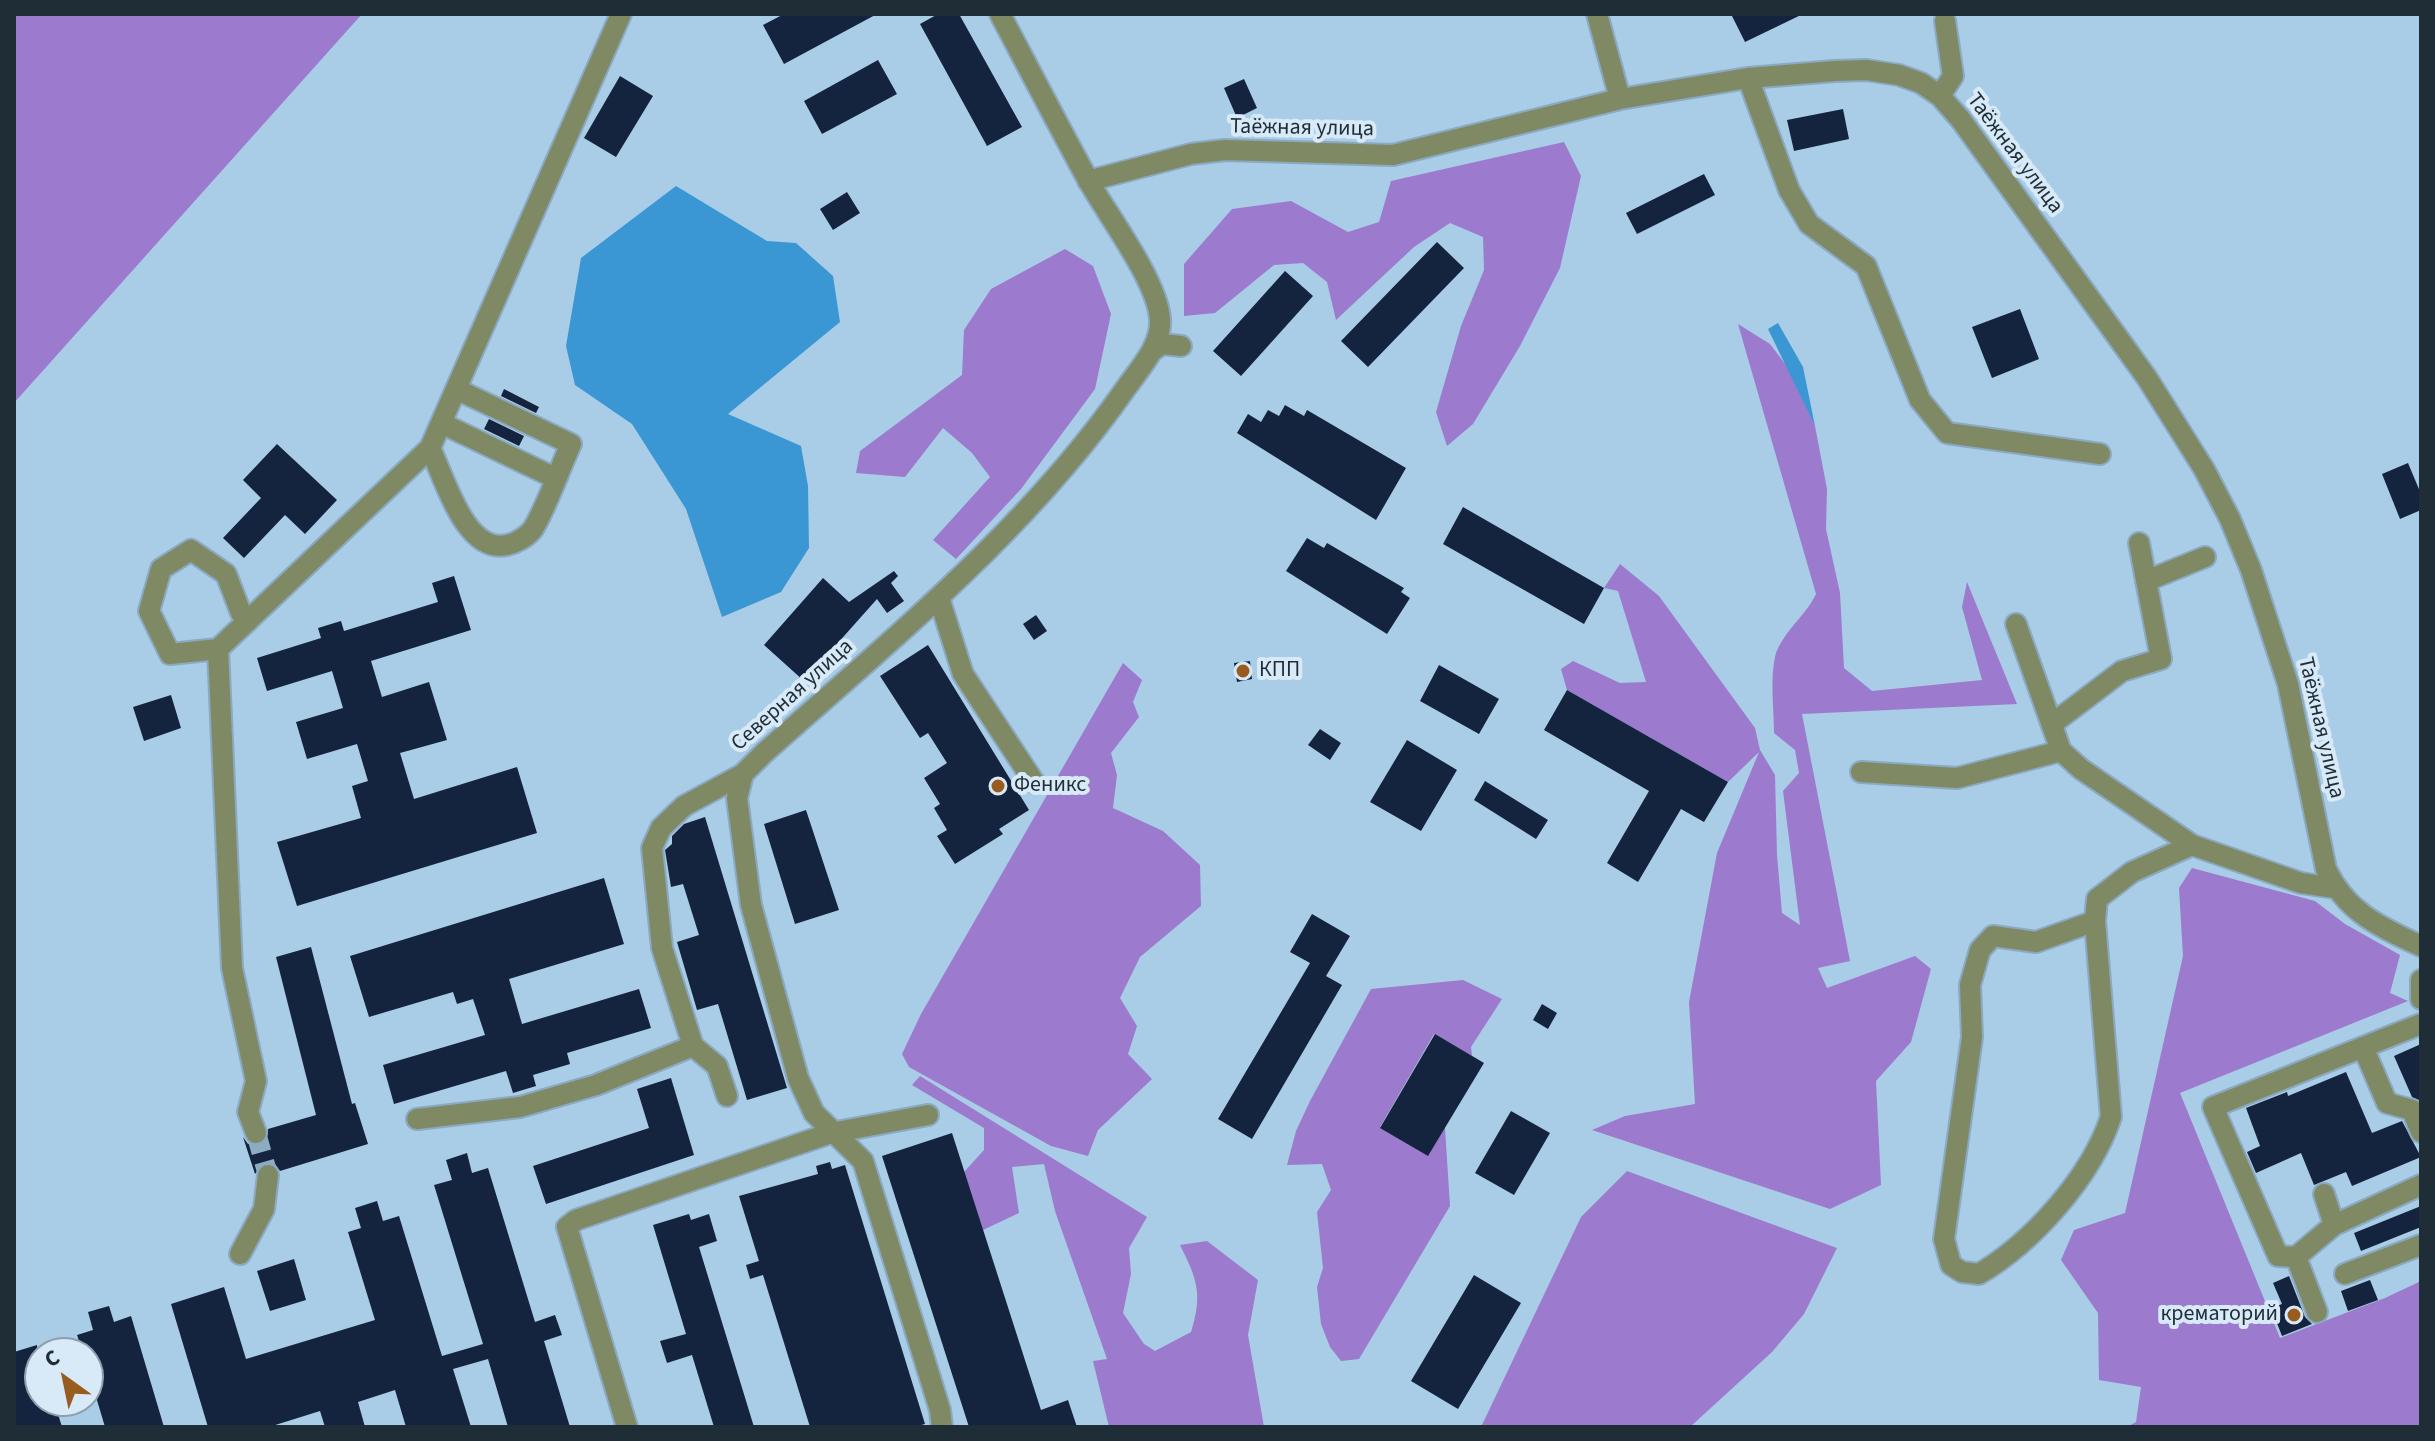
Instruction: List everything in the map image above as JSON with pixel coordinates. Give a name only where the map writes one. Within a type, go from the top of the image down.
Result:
[{"type":"street","points":[[248,621],[241,613],[226,574],[191,550],[161,569],[149,611],[170,654],[218,649],[248,621],[430,448],[621,14]]},
{"type":"street","name":"Северная улица","points":[[942,1427],[940,1410],[863,1161],[814,1113],[798,1078],[751,905],[737,798],[743,774],[939,598],[1023,516],[1102,422],[1152,351],[1161,321],[1154,292],[1088,181],[1000,14]]},
{"type":"street","points":[[1597,14],[1620,99]]},
{"type":"street","points":[[1940,96],[1953,76],[1945,21]]},
{"type":"street","name":"Таёжная улица","points":[[1088,181],[1191,154],[1225,150],[1393,155],[1620,99],[1748,78],[1866,70],[1899,75],[1921,83],[1940,96],[1969,130],[2147,378],[2204,469],[2230,519],[2288,684],[2320,843],[2335,888],[2366,919],[2421,946]]},
{"type":"street","points":[[1748,78],[1789,190],[1809,224],[1866,266],[1920,400],[1947,433],[2100,454]]},
{"type":"street","points":[[1152,351],[1162,344],[1181,346]]},
{"type":"street","points":[[430,448],[469,530],[482,544],[496,548],[515,544],[531,531],[571,444],[456,389]]},
{"type":"street","points":[[441,423],[555,478]]},
{"type":"street","points":[[2052,724],[2122,671],[2161,659],[2139,543]]},
{"type":"street","points":[[2146,581],[2205,557]]},
{"type":"street","points":[[939,598],[963,674],[1034,782]]},
{"type":"street","points":[[2016,624],[2061,751],[2081,769],[2192,845],[2286,879],[2335,888]]},
{"type":"street","points":[[218,649],[232,968],[256,1081],[248,1112],[256,1133]]},
{"type":"street","points":[[1861,772],[1957,778],[2061,751]]},
{"type":"street","points":[[727,1096],[717,1066],[693,1046],[662,948],[652,848],[661,828],[684,806],[743,774]]},
{"type":"street","points":[[2095,921],[2036,942],[1993,936],[1980,950],[1970,985],[1972,1037],[1944,1239],[1951,1265],[1962,1272],[1979,1274],[2030,1237],[2087,1167],[2104,1139],[2111,1117],[2095,921],[2097,899],[2109,887],[2164,856],[2192,845]]},
{"type":"street","points":[[2421,980],[2421,999]]},
{"type":"street","points":[[2421,1024],[2213,1107],[2278,1256],[2296,1257],[2334,1225],[2421,1185]]},
{"type":"street","points":[[417,1119],[520,1107],[596,1085],[693,1046]]},
{"type":"street","points":[[2363,1047],[2387,1103],[2412,1110],[2421,1132]]},
{"type":"street","points":[[627,1427],[567,1227],[576,1220],[831,1133],[928,1115]]},
{"type":"street","points":[[240,1254],[264,1209],[268,1175]]},
{"type":"street","points":[[2324,1194],[2334,1225]]},
{"type":"street","points":[[2345,1274],[2421,1245]]},
{"type":"street","points":[[2296,1257],[2317,1312]]},
{"type":"shaded area","points":[[14,14],[362,14],[14,403]]},
{"type":"shaded area","points":[[1564,142],[1581,176],[1560,268],[1520,346],[1473,424],[1447,446],[1436,412],[1461,326],[1484,270],[1483,237],[1450,223],[1414,247],[1336,320],[1327,282],[1303,263],[1274,265],[1215,313],[1184,316],[1184,264],[1232,209],[1291,201],[1348,232],[1379,222],[1391,181]]},
{"type":"shaded area","points":[[1065,249],[1093,266],[1111,314],[1095,389],[1021,489],[956,559],[933,540],[990,477],[972,453],[943,428],[905,477],[856,473],[860,451],[962,375],[964,330],[991,289]]},
{"type":"shaded area","points":[[1738,324],[1770,344],[1789,369],[1815,426],[1827,489],[1826,529],[1840,593],[1844,668],[1872,691],[1982,680],[1962,607],[1967,582],[2017,704],[1802,714],[1850,961],[1818,968],[1827,988],[1915,956],[1931,969],[1911,1042],[1876,1081],[1881,1185],[1830,1209],[1592,1130],[1625,1116],[1695,1104],[1689,1002],[1717,853],[1759,752],[1728,782],[1567,690],[1561,669],[1573,661],[1620,683],[1646,682],[1618,591],[1604,588],[1620,564],[1659,596],[1755,728],[1760,750],[1775,775],[1782,913],[1800,925],[1783,791],[1799,773],[1795,750],[1774,733],[1773,675],[1778,648],[1816,594]]},
{"type":"shaded area","points":[[1123,663],[1142,680],[1133,702],[1139,717],[1111,753],[1117,775],[1113,808],[1163,831],[1200,865],[1201,906],[1140,957],[1120,998],[1137,1026],[1128,1054],[1152,1079],[1098,1130],[1088,1156],[1051,1146],[909,1067],[902,1054],[921,1014]]},
{"type":"shaded area","points":[[2192,868],[2315,901],[2345,924],[2400,955],[2390,993],[2408,1001],[2180,1093],[2280,1338],[2421,1281],[2421,1427],[2127,1427],[2136,1422],[2141,1387],[2099,1380],[2098,1313],[2061,1260],[2074,1230],[2125,1213],[2183,956],[2179,888]]},
{"type":"shaded area","points":[[1463,980],[1502,999],[1471,1047],[1472,1056],[1434,1034],[1380,1127],[1445,1128],[1450,1206],[1359,1359],[1341,1361],[1330,1347],[1321,1324],[1317,1287],[1323,1268],[1317,1212],[1331,1190],[1322,1164],[1287,1165],[1296,1131],[1371,989]]},
{"type":"shaded area","points":[[920,1076],[1147,1217],[1129,1248],[1131,1274],[1123,1313],[1144,1344],[1155,1351],[1191,1332],[1195,1319],[1196,1287],[1180,1245],[1207,1241],[1258,1280],[1248,1335],[1264,1427],[1109,1427],[1093,1361],[1107,1359],[1055,1211],[1044,1164],[1012,1167],[1019,1213],[983,1230],[964,1172],[984,1150],[984,1128],[912,1085]]},
{"type":"shaded area","points":[[1627,1171],[1837,1248],[1804,1314],[1772,1352],[1690,1427],[1481,1427],[1581,1217]]},
{"type":"water","points":[[676,186],[767,241],[796,243],[833,276],[840,322],[728,414],[801,446],[808,486],[809,548],[781,592],[722,617],[686,509],[632,424],[575,385],[566,346],[581,258]]},
{"type":"water","points":[[1778,323],[1803,367],[1815,426],[1768,329]]},
{"type":"building","points":[[784,14],[877,14],[784,64],[763,25]]},
{"type":"building","points":[[938,14],[959,14],[1022,127],[987,146],[920,24]]},
{"type":"building","points":[[1731,14],[1803,14],[1745,42]]},
{"type":"building","points":[[878,60],[897,94],[822,134],[804,101]]},
{"type":"building","points":[[620,76],[653,96],[616,157],[584,138]]},
{"type":"building","points":[[1244,79],[1257,108],[1237,118],[1224,88]]},
{"type":"building","points":[[1843,109],[1849,139],[1794,151],[1787,120]]},
{"type":"building","points":[[1704,174],[1715,195],[1637,234],[1626,213]]},
{"type":"building","points":[[847,192],[860,213],[833,230],[820,209]]},
{"type":"building","points":[[1437,242],[1464,268],[1368,367],[1341,341]]},
{"type":"building","points":[[1285,271],[1313,296],[1241,376],[1213,351]]},
{"type":"building","points":[[2020,309],[2039,359],[1992,378],[1972,327]]},
{"type":"building","points":[[504,389],[539,407],[536,413],[501,396]]},
{"type":"building","points":[[1285,405],[1304,416],[1307,410],[1406,468],[1376,520],[1237,433],[1248,414],[1261,422],[1268,410],[1279,416]]},
{"type":"building","points":[[489,419],[524,436],[519,446],[484,429]]},
{"type":"building","points":[[277,444],[337,500],[305,534],[285,515],[244,558],[223,538],[261,498],[243,480]]},
{"type":"building","points":[[2408,463],[2421,494],[2421,510],[2400,519],[2382,474]]},
{"type":"building","points":[[1463,507],[1604,588],[1584,624],[1443,544]]},
{"type":"building","points":[[1307,538],[1324,548],[1327,543],[1404,588],[1401,592],[1410,598],[1387,634],[1286,571]]},
{"type":"building","points":[[894,571],[898,576],[891,583],[904,601],[887,613],[877,599],[804,681],[764,645],[823,578],[849,602]]},
{"type":"building","points":[[454,576],[471,630],[371,661],[382,697],[429,682],[447,740],[400,753],[414,799],[517,767],[537,833],[297,906],[277,842],[361,818],[352,786],[368,781],[357,744],[307,759],[296,722],[343,708],[332,671],[267,691],[257,658],[321,638],[318,628],[341,621],[344,631],[438,602],[432,583]]},
{"type":"building","points":[[1036,615],[1047,631],[1034,640],[1023,624]]},
{"type":"building","points":[[928,645],[1029,810],[999,829],[1003,834],[955,864],[937,836],[947,830],[934,808],[940,804],[924,778],[947,763],[928,733],[920,738],[880,676]]},
{"type":"building","name":"КПП","points":[[1250,661],[1252,679],[1237,682],[1234,663]]},
{"type":"building","points":[[1439,665],[1499,699],[1479,734],[1420,701]]},
{"type":"building","points":[[1567,690],[1728,782],[1704,822],[1681,809],[1638,882],[1607,863],[1649,791],[1544,730]]},
{"type":"building","points":[[171,695],[181,728],[144,741],[133,707]]},
{"type":"building","points":[[1320,729],[1341,743],[1330,760],[1308,745]]},
{"type":"building","points":[[1407,740],[1457,770],[1421,831],[1370,802]]},
{"type":"building","points":[[1485,781],[1548,820],[1536,839],[1474,800]]},
{"type":"building","points":[[806,810],[839,910],[795,924],[764,824]]},
{"type":"building","points":[[705,817],[787,1088],[747,1100],[718,1004],[697,1010],[677,942],[699,935],[683,884],[671,887],[665,850],[672,844],[672,836],[684,824]]},
{"type":"building","points":[[604,878],[624,944],[509,979],[522,1024],[639,989],[651,1028],[567,1053],[570,1064],[533,1075],[536,1086],[513,1093],[506,1071],[394,1104],[383,1065],[485,1035],[473,999],[457,1004],[453,992],[369,1017],[350,956]]},
{"type":"building","points":[[1312,914],[1350,936],[1326,976],[1342,985],[1252,1139],[1218,1119],[1310,963],[1290,952]]},
{"type":"building","points":[[311,947],[352,1104],[355,1103],[368,1144],[280,1171],[275,1164],[264,1163],[255,1174],[243,1137],[248,1144],[260,1145],[266,1141],[268,1129],[316,1115],[276,957]]},
{"type":"building","points":[[1542,1004],[1557,1013],[1548,1029],[1533,1020]]},
{"type":"building","points":[[1435,1034],[1484,1063],[1428,1156],[1380,1128]]},
{"type":"building","points":[[2421,1044],[2421,1101],[2412,1097],[2394,1056]]},
{"type":"building","points":[[2346,1072],[2372,1133],[2402,1121],[2421,1157],[2352,1186],[2346,1172],[2314,1185],[2301,1153],[2256,1173],[2247,1152],[2260,1146],[2246,1108],[2287,1092],[2288,1096]]},
{"type":"building","points":[[671,1078],[694,1155],[546,1204],[533,1166],[649,1128],[637,1089]]},
{"type":"building","points":[[1511,1111],[1550,1133],[1514,1195],[1475,1173]]},
{"type":"building","points":[[952,1133],[1041,1410],[1068,1400],[1077,1427],[969,1427],[882,1156]]},
{"type":"building","points":[[467,1153],[472,1173],[488,1168],[535,1322],[555,1315],[562,1335],[544,1341],[570,1427],[508,1427],[488,1359],[453,1369],[471,1427],[406,1427],[395,1390],[358,1402],[365,1427],[325,1427],[320,1411],[269,1427],[208,1427],[171,1304],[224,1287],[246,1359],[375,1320],[348,1232],[361,1228],[355,1208],[377,1201],[383,1221],[399,1216],[442,1356],[483,1344],[434,1185],[452,1180],[446,1160]]},
{"type":"building","points":[[830,1162],[832,1169],[845,1165],[925,1424],[914,1427],[810,1427],[763,1275],[750,1279],[746,1265],[759,1261],[739,1196],[818,1174],[816,1166]]},
{"type":"building","points":[[2421,1206],[2421,1227],[2361,1251],[2354,1233]]},
{"type":"building","points":[[689,1214],[691,1220],[709,1214],[717,1241],[699,1247],[754,1427],[714,1427],[692,1355],[667,1363],[660,1341],[686,1334],[653,1225]]},
{"type":"building","points":[[294,1259],[306,1300],[270,1311],[257,1271]]},
{"type":"building","points":[[1474,1275],[1521,1303],[1458,1409],[1411,1381]]},
{"type":"building","name":"крематорий","points":[[2289,1276],[2305,1317],[2312,1324],[2282,1336],[2271,1308],[2282,1304],[2273,1283]]},
{"type":"building","points":[[2370,1280],[2378,1300],[2348,1311],[2341,1291]]},
{"type":"building","points":[[109,1306],[114,1322],[131,1316],[164,1427],[105,1427],[102,1417],[104,1337],[77,1335],[93,1330],[88,1312]]},
{"type":"building","points":[[24,1349],[24,1417],[59,1417],[62,1427],[14,1427],[14,1352]]},
{"type":"tunnel","points":[[256,1133],[268,1175]]},
{"type":"place","name":"КПП","points":[[1243,671]]},
{"type":"place","name":"Феникс","points":[[998,786]]},
{"type":"place","name":"крематорий","points":[[2294,1315]]}]
